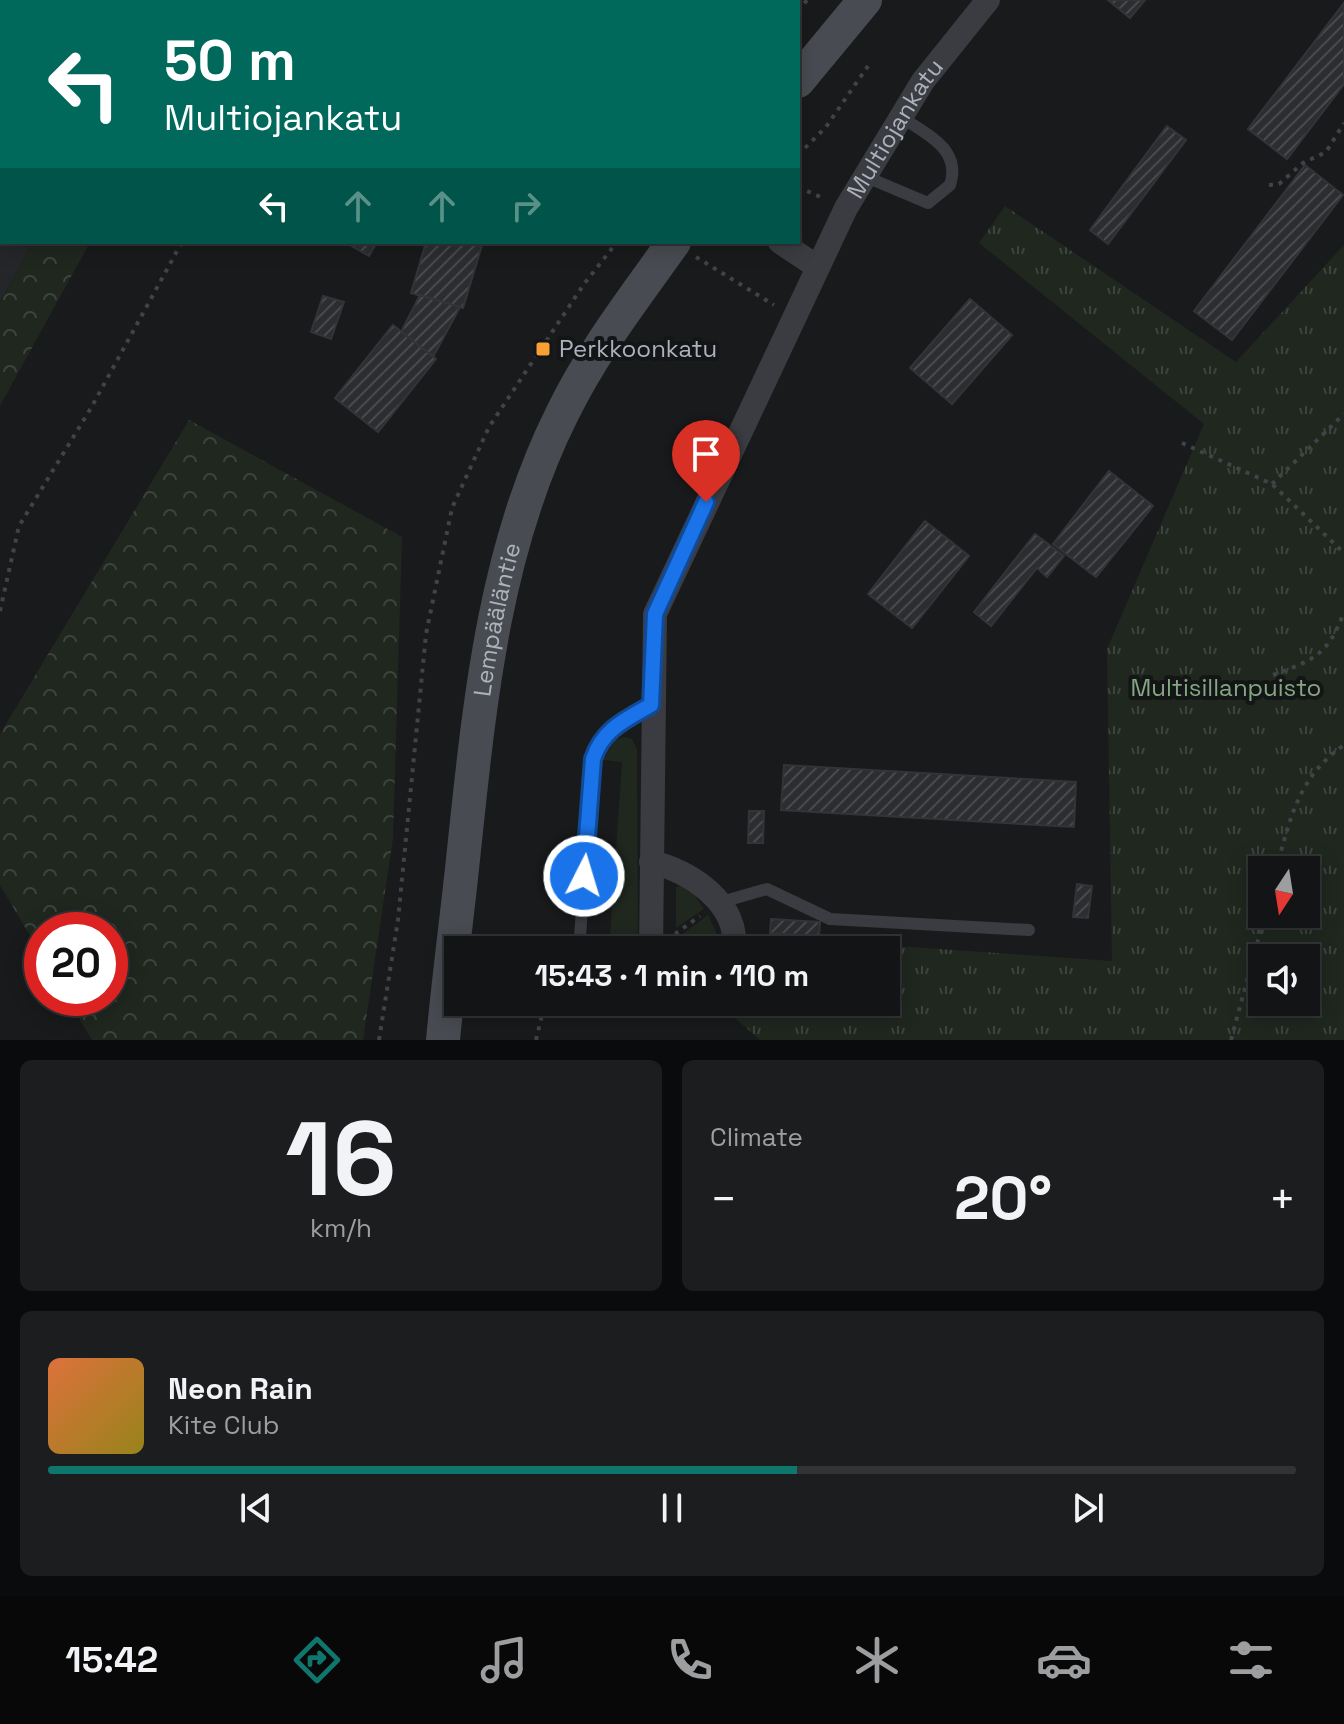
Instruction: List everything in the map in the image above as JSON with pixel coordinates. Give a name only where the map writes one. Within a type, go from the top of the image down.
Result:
[{"type":"main road","points":[[800,79],[865,0]]},
{"type":"main road","name":"Lempääläntie","points":[[443,1040],[476,731],[500,593],[519,521],[562,413],[602,341],[673,244]]},
{"type":"street","name":"Multiojankatu","points":[[657,936],[651,862],[651,705],[655,614],[816,266],[864,176],[923,81],[988,0]]},
{"type":"street","points":[[783,244],[816,266]]},
{"type":"street","points":[[651,862],[672,866],[693,877],[731,920],[735,936]]},
{"type":"lane","points":[[864,176],[928,203],[950,185],[953,162],[947,150],[901,117]]},
{"type":"lane","points":[[580,936],[593,759],[598,742],[609,729],[651,705]]},
{"type":"lane","points":[[718,903],[767,889],[830,919],[1029,930]]},
{"type":"path","points":[[800,153],[826,127],[868,66]]},
{"type":"path","points":[[1269,185],[1279,184],[1303,163],[1326,152],[1344,123]]},
{"type":"path","points":[[0,611],[19,526],[91,408],[181,244]]},
{"type":"path","points":[[379,1040],[398,920],[426,634],[452,508],[489,427],[584,284],[615,244]]},
{"type":"path","points":[[673,244],[794,316]]},
{"type":"path","points":[[1272,484],[1344,414]]},
{"type":"path","points":[[1182,443],[1272,484],[1344,553]]},
{"type":"path","points":[[1273,675],[1314,660],[1334,639],[1344,612]]},
{"type":"path","points":[[1280,856],[1295,800],[1326,757],[1344,745]]},
{"type":"path","points":[[673,935],[718,903]]},
{"type":"path","points":[[673,921],[673,935]]},
{"type":"path","points":[[1231,1040],[1261,928]]},
{"type":"path","points":[[536,1040],[542,1016]]},
{"type":"shaded area","points":[[0,244],[32,244],[0,302]]},
{"type":"green space","name":"Multisillanpuisto","points":[[1005,206],[1236,362],[1344,245],[1344,1040],[760,1040],[733,1016],[900,1016],[900,946],[1112,961],[1107,649],[1204,424],[979,243]]},
{"type":"green space","points":[[32,244],[89,244],[0,406],[0,302]]},
{"type":"green space","points":[[189,420],[402,537],[393,838],[363,1040],[92,1040],[78,1016],[128,1016],[128,912],[24,912],[24,926],[0,885],[0,734]]},
{"type":"green space","points":[[624,737],[632,739],[637,749],[638,936],[610,936],[622,762],[603,760],[615,740]]},
{"type":"green space","points":[[681,886],[693,893],[704,909],[676,928],[676,887]]},
{"type":"green space","points":[[708,915],[717,934],[716,936],[680,936]]},
{"type":"building","points":[[1108,0],[1145,0],[1130,18]]},
{"type":"building","points":[[1344,3],[1344,84],[1287,159],[1248,129]]},
{"type":"building","points":[[1167,126],[1186,140],[1108,244],[1090,230]]},
{"type":"building","points":[[1305,165],[1343,195],[1232,340],[1194,311]]},
{"type":"building","points":[[350,244],[376,244],[369,256]]},
{"type":"building","points":[[425,244],[482,244],[463,308],[411,293]]},
{"type":"building","points":[[420,295],[460,307],[433,357],[401,332]]},
{"type":"building","points":[[323,296],[344,302],[331,339],[311,332]]},
{"type":"building","points":[[970,299],[1012,335],[952,404],[910,368]]},
{"type":"building","points":[[393,325],[436,359],[378,432],[335,398]]},
{"type":"building","points":[[1109,471],[1153,506],[1096,577],[1053,544]]},
{"type":"building","points":[[925,521],[969,556],[912,628],[868,594]]},
{"type":"building","points":[[1035,534],[1064,556],[1047,577],[1037,568],[991,626],[974,612]]},
{"type":"building","points":[[784,765],[1076,782],[1074,827],[781,810]]},
{"type":"building","points":[[749,811],[764,811],[763,843],[748,843]]},
{"type":"building","points":[[1077,884],[1092,886],[1088,918],[1073,917]]},
{"type":"building","points":[[771,919],[820,922],[819,936],[770,933]]},
{"type":"place","name":"Perkkoonkatu","points":[[543,349]]},
{"type":"route","points":[[584,876],[593,759],[598,742],[609,729],[651,705],[655,614],[706,502]]}]
